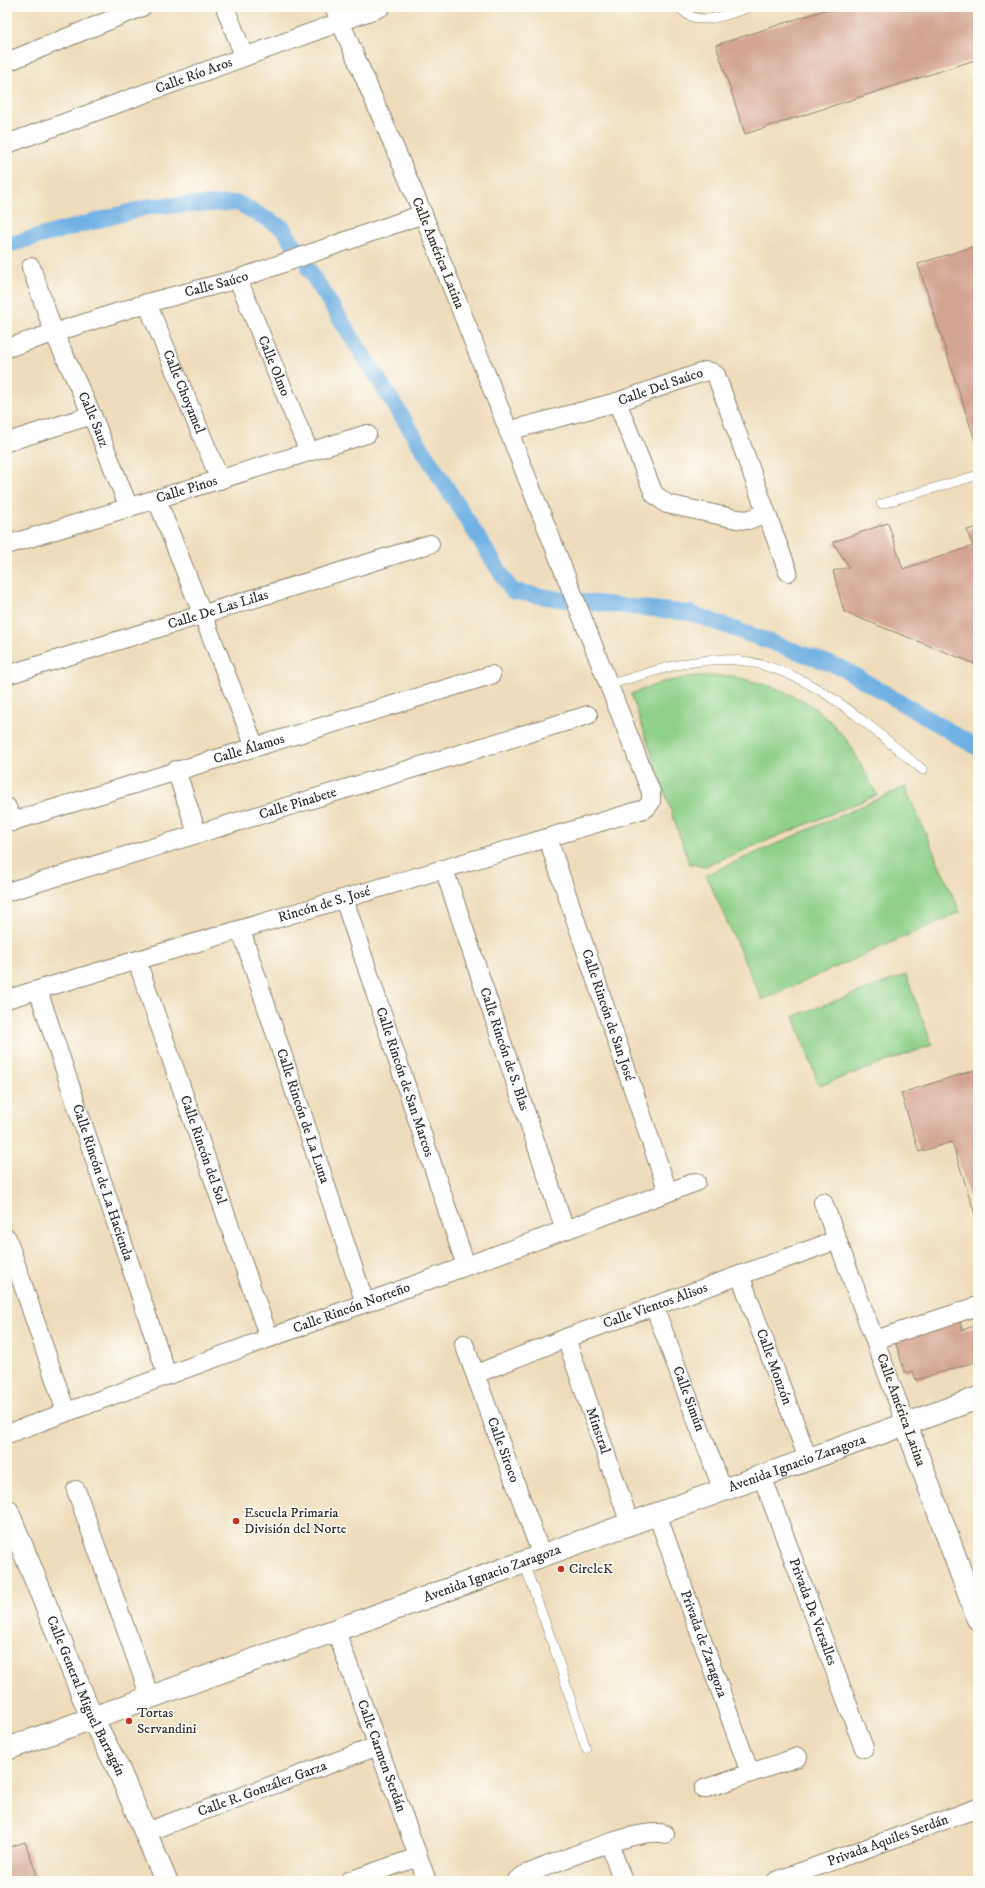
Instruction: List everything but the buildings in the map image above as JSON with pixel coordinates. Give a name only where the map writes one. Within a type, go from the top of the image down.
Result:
[{"type":"main road","name":"Avenida Ignacio Zaragoza","points":[[7,1749],[978,1398]]},
{"type":"main road","name":"Calle América Latina","points":[[906,1424],[977,1612]]},
{"type":"main road","name":"Calle General Miguel Barragán","points":[[7,1510],[92,1718],[118,1768],[166,1881]]},
{"type":"street","points":[[7,62],[142,7]]},
{"type":"street","points":[[224,7],[244,56]]},
{"type":"street","name":"Calle Río Aros","points":[[7,144],[244,56],[338,14],[381,7]]},
{"type":"street","name":"Calle América Latina","points":[[338,14],[423,214],[651,792],[651,802],[646,808],[641,810]]},
{"type":"street","name":"Calle Saúco","points":[[7,348],[147,303],[238,279],[423,214]]},
{"type":"street","name":"Calle Sauz","points":[[31,268],[54,333],[92,415],[129,508]]},
{"type":"street","name":"Calle Olmo","points":[[238,279],[309,452]]},
{"type":"street","name":"Calle Choyamel","points":[[147,303],[220,480]]},
{"type":"street","name":"Calle Del Saúco","points":[[508,431],[617,402],[706,371],[714,373],[766,513]]},
{"type":"street","points":[[617,402],[654,494],[660,500],[667,504],[737,519],[748,520],[766,513],[788,572]]},
{"type":"street","points":[[7,442],[92,415]]},
{"type":"street","name":"Calle Pinos","points":[[7,546],[367,434]]},
{"type":"street","points":[[157,500],[255,747]]},
{"type":"street","name":"Calle De Las Lilas","points":[[7,675],[430,544]]},
{"type":"street","name":"Calle Álamos","points":[[9,817],[255,747],[491,675]]},
{"type":"street","name":"Calle Pinabete","points":[[7,892],[588,715]]},
{"type":"street","points":[[176,770],[198,833]]},
{"type":"street","name":"Rincón de S. José","points":[[7,999],[548,839],[641,810]]},
{"type":"street","name":"Calle Rincón de San José","points":[[548,839],[668,1192]]},
{"type":"street","name":"Calle Rincón de S. Blas","points":[[444,869],[565,1230]]},
{"type":"street","name":"Calle Rincón de San Marcos","points":[[344,899],[466,1266]]},
{"type":"street","name":"Calle Rincón de La Luna","points":[[241,930],[365,1303]]},
{"type":"street","name":"Calle Rincón del Sol","points":[[137,961],[269,1338]]},
{"type":"street","name":"Calle Rincón de La Hacienda","points":[[38,990],[168,1375]]},
{"type":"street","name":"Calle Rincón Norteño","points":[[7,1434],[696,1182]]},
{"type":"street","name":"Calle América Latina","points":[[823,1202],[906,1424]]},
{"type":"street","points":[[7,1238],[66,1412]]},
{"type":"street","name":"Calle Vientos Alisos","points":[[476,1374],[566,1338],[837,1240]]},
{"type":"street","name":"Calle Monzón","points":[[740,1275],[808,1459]]},
{"type":"street","name":"Calle Simún","points":[[654,1306],[723,1491]]},
{"type":"street","points":[[875,1340],[978,1306]]},
{"type":"street","name":"Minstral","points":[[566,1338],[630,1524]]},
{"type":"street","name":"Calle Siroco","points":[[464,1344],[476,1374],[533,1559]]},
{"type":"street","name":"Privada De Versalles","points":[[762,1476],[864,1748]]},
{"type":"street","points":[[76,1490],[150,1697]]},
{"type":"street","name":"Privada de Zaragoza","points":[[657,1514],[750,1773]]},
{"type":"street","name":"Calle Carmen Serdán","points":[[336,1631],[427,1881]]},
{"type":"street","name":"Calle R. González Garza","points":[[146,1832],[378,1746]]},
{"type":"street","points":[[704,1789],[798,1757]]},
{"type":"street","name":"Privada Aquiles Serdán","points":[[776,1881],[978,1808]]},
{"type":"street","points":[[516,1881],[524,1875],[609,1843],[648,1833],[657,1832],[665,1834]]},
{"type":"street","points":[[609,1843],[622,1881]]},
{"type":"street","points":[[349,1881],[418,1856]]},
{"type":"lane","points":[[679,7],[684,13],[700,19],[716,18],[750,7]]},
{"type":"lane","points":[[882,504],[978,475]]},
{"type":"lane","points":[[608,685],[668,667],[706,661],[736,660],[767,666],[797,677],[825,693],[923,770]]},
{"type":"lane","points":[[533,1559],[557,1656],[586,1749]]},
{"type":"green space","points":[[696,676],[733,676],[773,687],[805,701],[828,719],[850,744],[877,795],[703,867],[689,863],[631,694],[663,682]]},
{"type":"green space","points":[[905,787],[960,912],[762,1000],[706,875]]},
{"type":"green space","points":[[906,975],[932,1045],[819,1086],[794,1016]]},
{"type":"waterway","points":[[7,245],[151,206],[238,203],[283,228],[295,246]]},
{"type":"waterway","points":[[308,268],[512,591],[558,599],[690,613],[842,668],[978,748]]},
{"type":"place","name":"Escuela Primaria División del Norte","points":[[236,1521]]},
{"type":"place","name":"CircleK","points":[[561,1569]]},
{"type":"place","name":"Tortas Servandini","points":[[129,1721]]}]
